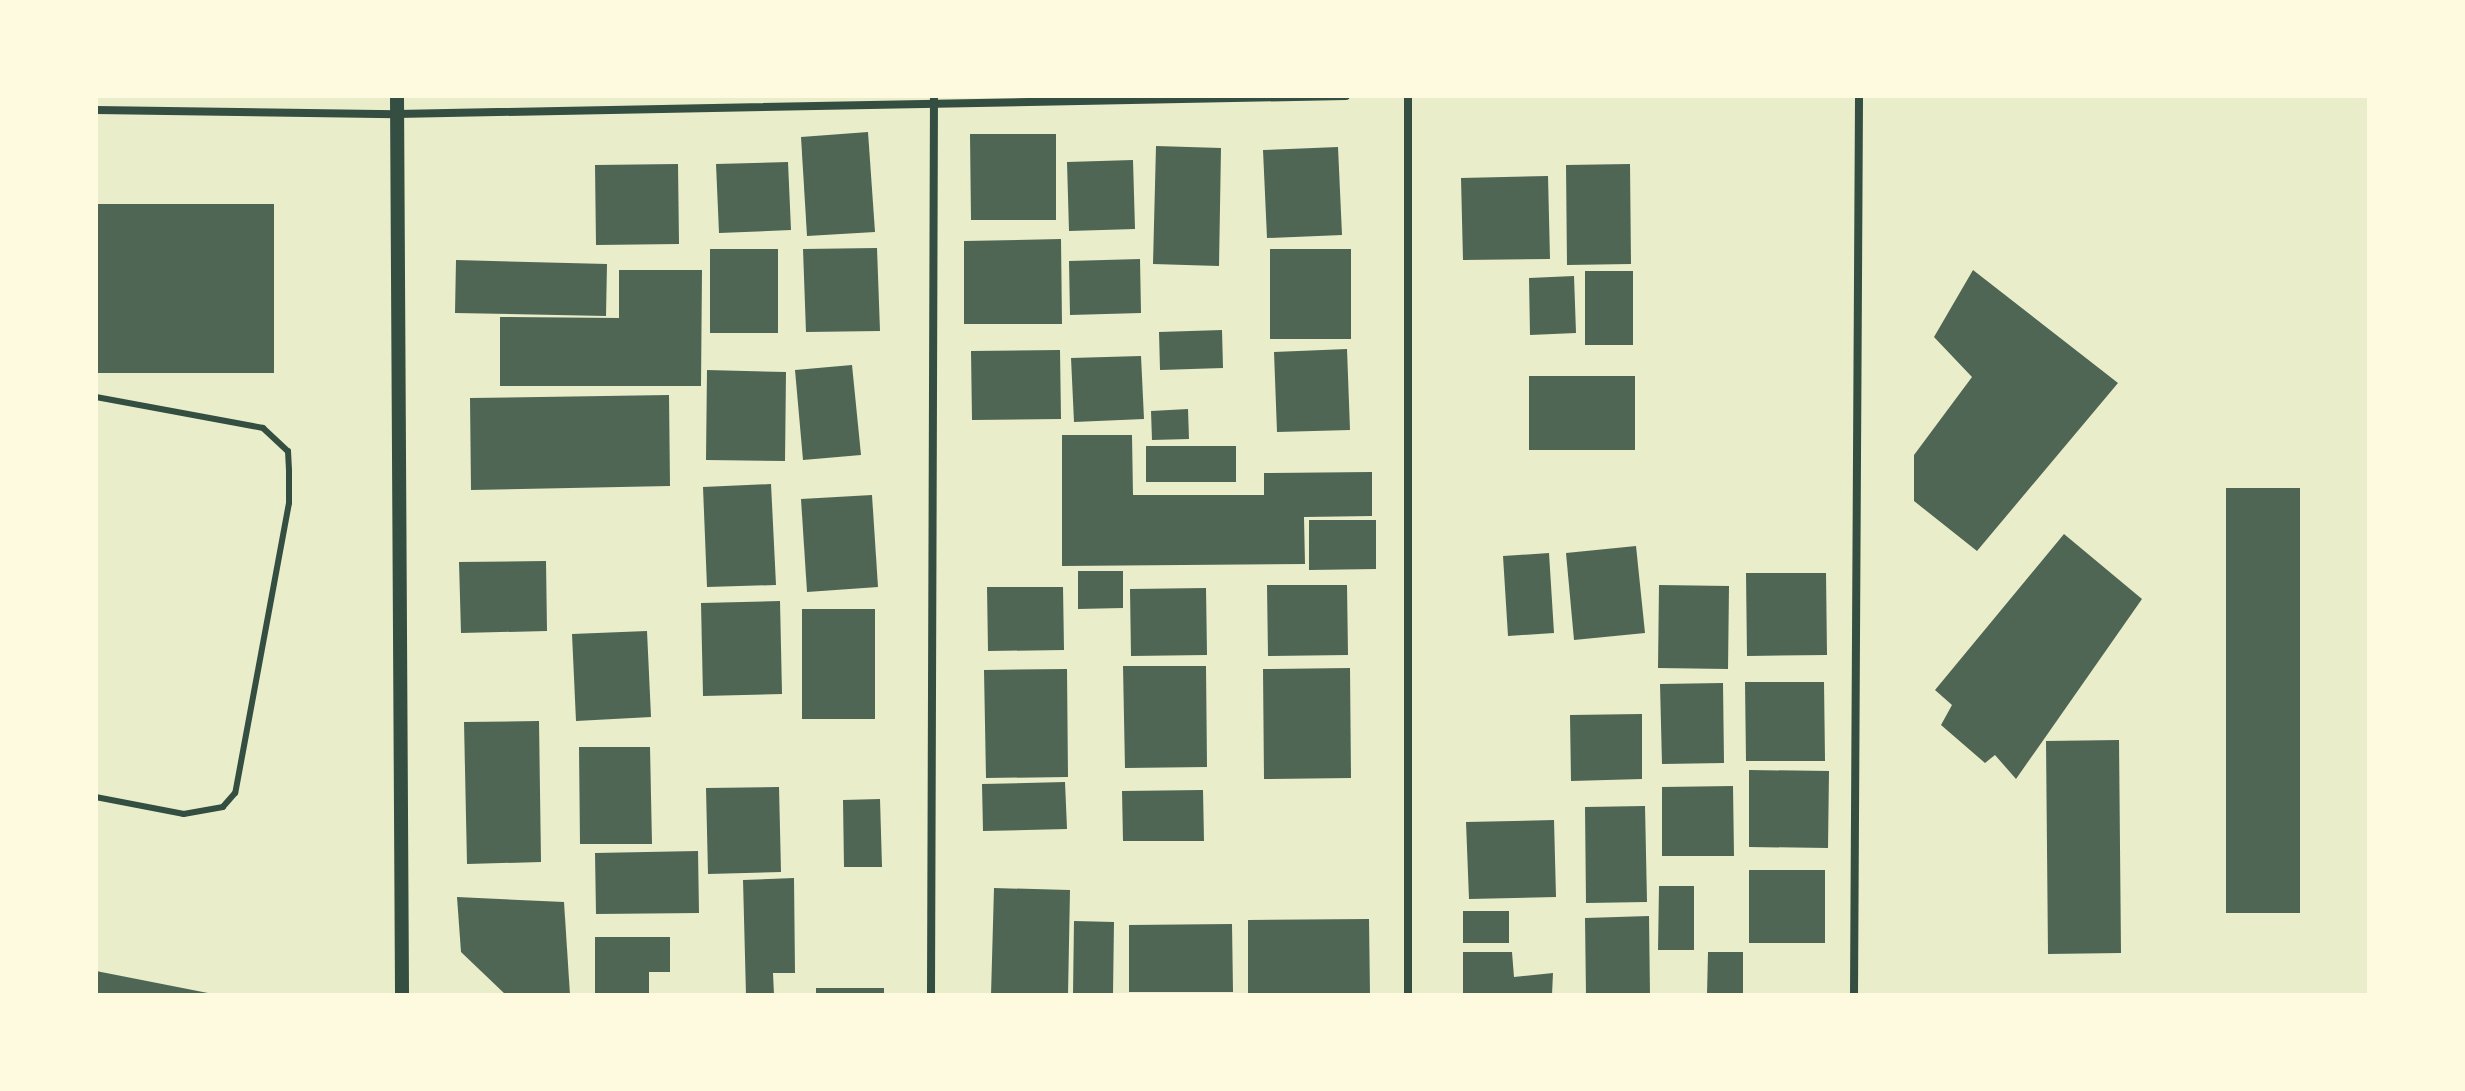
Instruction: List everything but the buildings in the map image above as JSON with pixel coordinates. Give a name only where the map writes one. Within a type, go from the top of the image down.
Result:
[{"type":"street","points":[[397,96],[402,995]]},
{"type":"street","points":[[96,110],[397,114],[934,98],[1346,96]]},
{"type":"street","points":[[1408,96],[1408,995]]},
{"type":"street","points":[[1854,995],[1859,96]]},
{"type":"street","points":[[931,995],[934,98]]},
{"type":"lane","points":[[96,397],[263,428],[288,451],[289,470],[289,503],[235,793],[223,807],[184,814],[96,797]]}]
